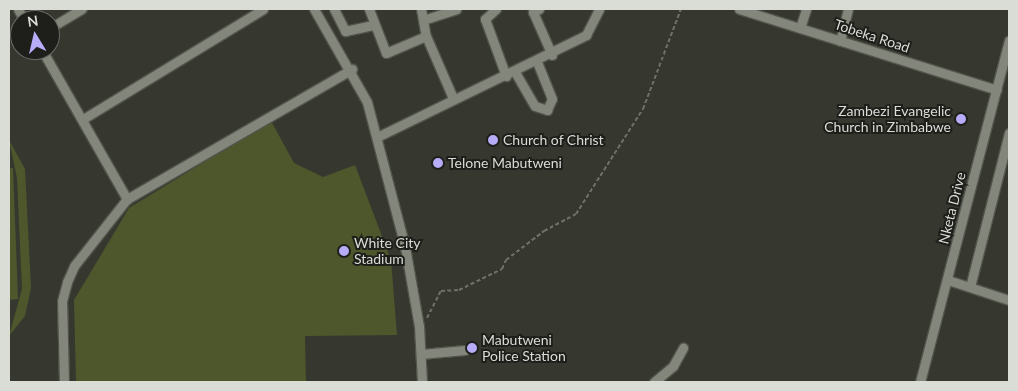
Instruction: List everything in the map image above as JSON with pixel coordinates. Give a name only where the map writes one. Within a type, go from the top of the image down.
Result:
[{"type":"street","points":[[60,22],[82,9]]},
{"type":"street","points":[[83,119],[263,9]]},
{"type":"street","points":[[314,9],[352,70],[377,137],[419,326],[422,382]]},
{"type":"street","points":[[334,9],[345,31],[374,25]]},
{"type":"street","points":[[369,9],[386,53],[426,36]]},
{"type":"street","points":[[421,9],[426,36],[453,98]]},
{"type":"street","points":[[423,20],[456,9]]},
{"type":"street","points":[[496,9],[485,19],[506,76]]},
{"type":"street","points":[[377,137],[453,98],[552,55],[586,35],[598,9]]},
{"type":"street","name":"Tobeka Road","points":[[739,9],[761,12],[800,28],[997,90]]},
{"type":"street","points":[[800,28],[806,9]]},
{"type":"street","points":[[840,40],[848,9]]},
{"type":"street","points":[[533,10],[552,55]]},
{"type":"street","name":"Nketa Drive","points":[[920,382],[1009,40]]},
{"type":"street","points":[[48,60],[127,199]]},
{"type":"street","points":[[515,72],[535,106],[547,110],[552,99],[537,62]]},
{"type":"street","points":[[64,382],[62,301],[67,282],[74,266],[127,199],[352,70]]},
{"type":"street","points":[[970,287],[1009,133]]},
{"type":"street","points":[[948,280],[1005,298],[1009,291]]},
{"type":"street","points":[[654,382],[673,366],[684,348]]},
{"type":"street","points":[[421,354],[465,350]]},
{"type":"path","points":[[419,326],[441,291],[459,290],[502,269],[506,260],[544,231],[576,214],[643,109],[680,9]]},
{"type":"green space","name":"White City Stadium","points":[[271,121],[294,163],[323,177],[355,165],[391,260],[397,335],[305,336],[306,382],[76,382],[74,300],[129,208]]},
{"type":"green space","points":[[9,140],[25,169],[31,288],[25,316],[9,336],[22,289],[17,178]]},
{"type":"green space","points":[[9,168],[13,168],[18,299],[9,300]]},
{"type":"place","name":"Zambezi Evangelic Church in Zimbabwe","points":[[961,119]]},
{"type":"place","name":"Church of Christ","points":[[493,140]]},
{"type":"place","name":"Telone Mabutweni","points":[[438,163]]},
{"type":"place","name":"White City Stadium","points":[[344,251]]},
{"type":"place","name":"Mabutweni Police Station","points":[[472,348]]}]
